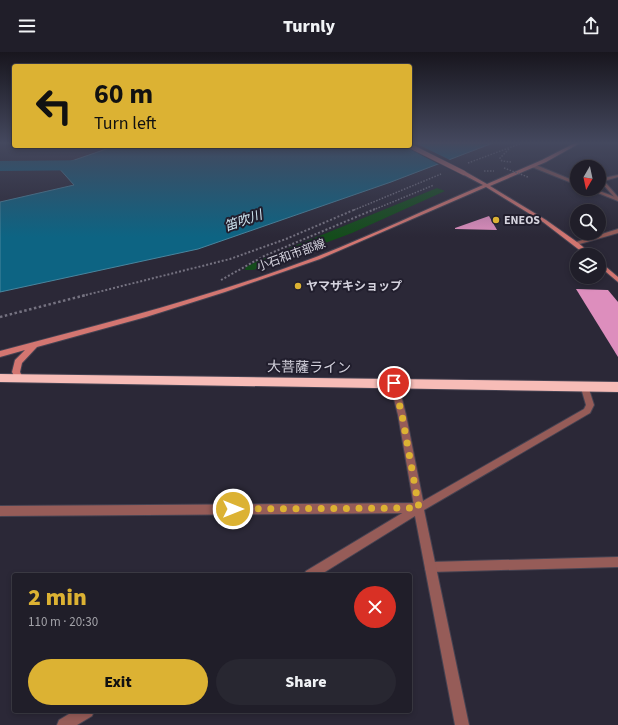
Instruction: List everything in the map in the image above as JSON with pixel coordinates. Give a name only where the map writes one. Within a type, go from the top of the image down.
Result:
[{"type":"highway","name":"大菩薩ライン","points":[[0,378],[394,383],[585,388],[618,387]]},
{"type":"main road","points":[[467,174],[526,208],[582,248]]},
{"type":"main road","name":"小石和市部線","points":[[0,354],[216,293],[318,258],[513,174]]},
{"type":"main road","points":[[606,269],[618,280]]},
{"type":"main road","points":[[19,378],[16,372],[18,362],[34,344]]},
{"type":"street","points":[[554,174],[570,181]]},
{"type":"street","points":[[618,176],[601,180],[618,200]]},
{"type":"street","points":[[606,195],[618,200]]},
{"type":"street","points":[[576,243],[618,231]]},
{"type":"street","points":[[394,383],[402,415],[430,567],[462,725]]},
{"type":"street","points":[[313,573],[419,508],[587,411],[590,405],[585,388]]},
{"type":"street","points":[[0,511],[419,508]]},
{"type":"street","points":[[430,567],[618,562]]},
{"type":"street","points":[[64,725],[84,713]]},
{"type":"path","points":[[0,317],[230,259],[286,239],[440,174]]},
{"type":"path","points":[[521,174],[528,177]]},
{"type":"path","points":[[219,281],[264,256],[434,185]]},
{"type":"green space","points":[[437,188],[445,191],[352,233],[253,270],[245,270],[246,267],[258,261]]},
{"type":"water","name":"笛吹川","points":[[65,174],[411,174],[198,249],[0,292],[0,202],[74,185]]},
{"type":"building","points":[[489,216],[497,230],[455,229],[455,228]]},
{"type":"building","points":[[576,289],[608,290],[618,302],[618,357]]},
{"type":"place","name":"ENEOS","points":[[496,220]]},
{"type":"place","name":"ヤマザキショップ","points":[[298,286]]},
{"type":"route","points":[[233,509],[419,508],[402,415],[394,383]]}]
